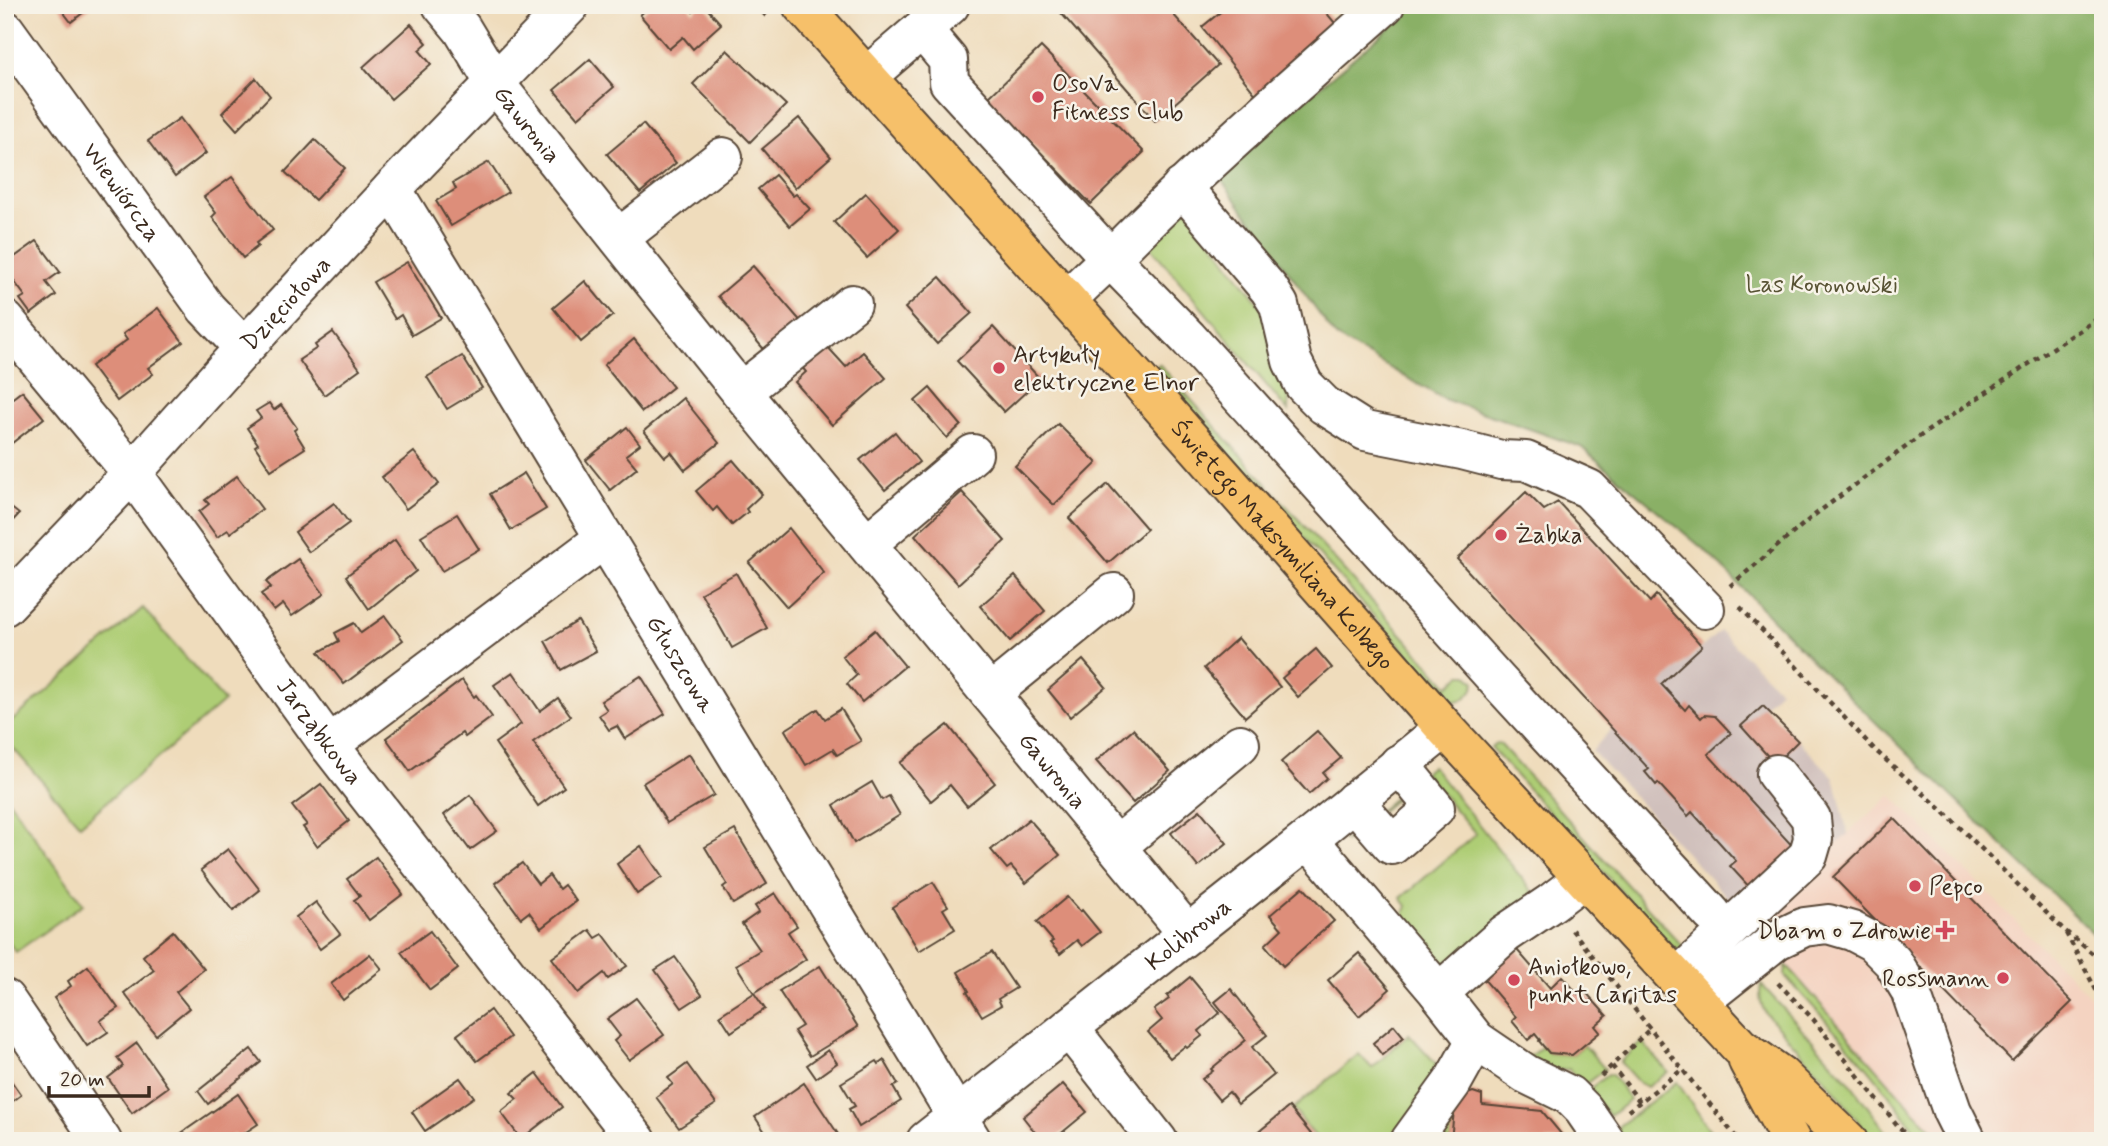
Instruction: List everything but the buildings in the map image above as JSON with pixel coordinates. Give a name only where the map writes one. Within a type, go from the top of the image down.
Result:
[{"type":"main road","name":"Świętego Maksymiliana Kolbego","points":[[802,5],[1445,727],[1584,878],[1740,1047],[1780,1075],[1849,1141]]},
{"type":"main road","name":"Świętego Maksymiliana Kolbego","points":[[1740,1047],[1791,1141]]},
{"type":"street","name":"Gawronia","points":[[442,5],[462,29],[494,82],[741,392],[1188,933]]},
{"type":"street","name":"Dzięciołowa","points":[[5,606],[132,473],[392,189],[570,5]]},
{"type":"street","points":[[1067,300],[1182,187],[1385,5]]},
{"type":"street","points":[[866,77],[936,17],[948,60],[949,82],[1110,258],[1188,338],[1497,681],[1712,914]]},
{"type":"street","name":"Wiewiórcza","points":[[5,30],[206,308],[244,348]]},
{"type":"street","points":[[619,239],[723,157]]},
{"type":"street","points":[[1182,187],[1269,289],[1279,305],[1292,361],[1304,385],[1324,405],[1365,431],[1501,460],[1526,461],[1589,489],[1715,600]]},
{"type":"street","name":"Głuszcowa","points":[[392,189],[965,1129]]},
{"type":"street","points":[[741,392],[852,304]]},
{"type":"street","name":"Jarząbkowa","points":[[5,320],[132,473],[329,745],[637,1141]]},
{"type":"street","points":[[867,544],[973,454]]},
{"type":"street","points":[[329,745],[606,538]]},
{"type":"street","points":[[990,694],[1114,593]]},
{"type":"street","name":"Kolibrowa","points":[[926,1141],[965,1129],[1069,1028],[1445,727]]},
{"type":"street","points":[[1117,846],[1240,744]]},
{"type":"street","points":[[1354,801],[1392,845],[1435,808],[1399,764]]},
{"type":"street","points":[[1688,990],[1808,856],[1813,839],[1811,818],[1776,774]]},
{"type":"street","points":[[1308,839],[1476,1040],[1526,1074],[1559,1089],[1574,1100],[1603,1137]]},
{"type":"street","points":[[1439,993],[1505,934],[1584,878]]},
{"type":"street","points":[[1688,990],[1754,958],[1777,940],[1804,927],[1828,924],[1852,931],[1873,942],[1893,962],[1910,990],[1952,1111],[1967,1141]]},
{"type":"street","points":[[5,999],[102,1141]]},
{"type":"street","points":[[1069,1028],[1158,1141]]},
{"type":"street","points":[[1410,1141],[1452,1083],[1476,1040]]},
{"type":"path","points":[[2103,315],[1923,434],[1812,517],[1715,600],[1942,810],[2064,930],[2103,962]]},
{"type":"path","points":[[2064,930],[2103,1003]]},
{"type":"path","points":[[1754,958],[1812,1019],[1910,1141]]},
{"type":"path","points":[[1574,1100],[1651,1028]]},
{"type":"path","points":[[1659,1038],[1739,1141]]},
{"type":"path","points":[[1612,1066],[1640,1102]]},
{"type":"path","points":[[1603,1137],[1640,1102],[1683,1069]]},
{"type":"shaded area","points":[[1720,631],[1780,690],[1764,706],[1834,777],[1848,834],[1749,921],[1592,751],[1612,728]]},
{"type":"shaded area","points":[[1891,795],[2088,994],[2103,1002],[2103,1141],[1938,1141],[1749,921]]},
{"type":"green space","name":"Las Koronowski","points":[[1416,5],[2103,5],[2103,943],[1830,678],[1707,552],[1581,447],[1444,399],[1336,337],[1217,174]]},
{"type":"green space","points":[[1181,199],[1262,308],[1290,377],[1288,411],[1144,239]]},
{"type":"green space","points":[[1159,364],[1448,686],[1461,675],[1468,675],[1475,682],[1466,697],[1459,701],[1450,701],[1153,370]]},
{"type":"green space","points":[[143,608],[224,701],[80,825],[5,739],[5,727]]},
{"type":"green space","points":[[1496,743],[1500,744],[1685,949],[1678,950],[1663,938],[1491,748]]},
{"type":"green space","points":[[1432,766],[1540,901],[1443,966],[1402,919],[1407,906],[1401,898],[1476,834],[1425,774],[1344,841]]},
{"type":"green space","points":[[5,795],[83,904],[16,952],[5,938]]},
{"type":"green space","points":[[1786,965],[1915,1112],[1944,1141],[1921,1141],[1874,1076],[1785,976]]},
{"type":"green space","points":[[1761,984],[1848,1080],[1893,1141],[1873,1141],[1832,1087],[1766,1014],[1760,1000]]},
{"type":"green space","points":[[1409,1034],[1443,1071],[1395,1141],[1319,1141],[1293,1109],[1359,1054],[1372,1068]]},
{"type":"green space","points":[[1642,1042],[1668,1072],[1647,1087],[1639,1083],[1620,1062]]},
{"type":"green space","points":[[1584,1045],[1605,1069],[1583,1086],[1569,1069],[1556,1071],[1529,1057],[1543,1046],[1549,1053],[1572,1055]]},
{"type":"green space","points":[[1608,1074],[1612,1075],[1630,1100],[1610,1116],[1587,1091]]},
{"type":"green space","points":[[1677,1082],[1717,1141],[1625,1141],[1617,1129],[1619,1126]]},
{"type":"green space","points":[[1444,1119],[1454,1119],[1451,1141],[1425,1141]]},
{"type":"place","name":"OsoVa Fitness Club","points":[[1038,97]]},
{"type":"place","name":"Artykuły elektryczne Elnor","points":[[999,368]]},
{"type":"place","name":"Żabka","points":[[1501,535]]},
{"type":"place","name":"Pepco","points":[[1915,886]]},
{"type":"place","name":"Dbam o Zdrowie","points":[[1945,930]]},
{"type":"place","name":"Rossmann","points":[[2003,978]]},
{"type":"place","name":"Aniołkowo, punkt Caritas","points":[[1514,980]]}]
